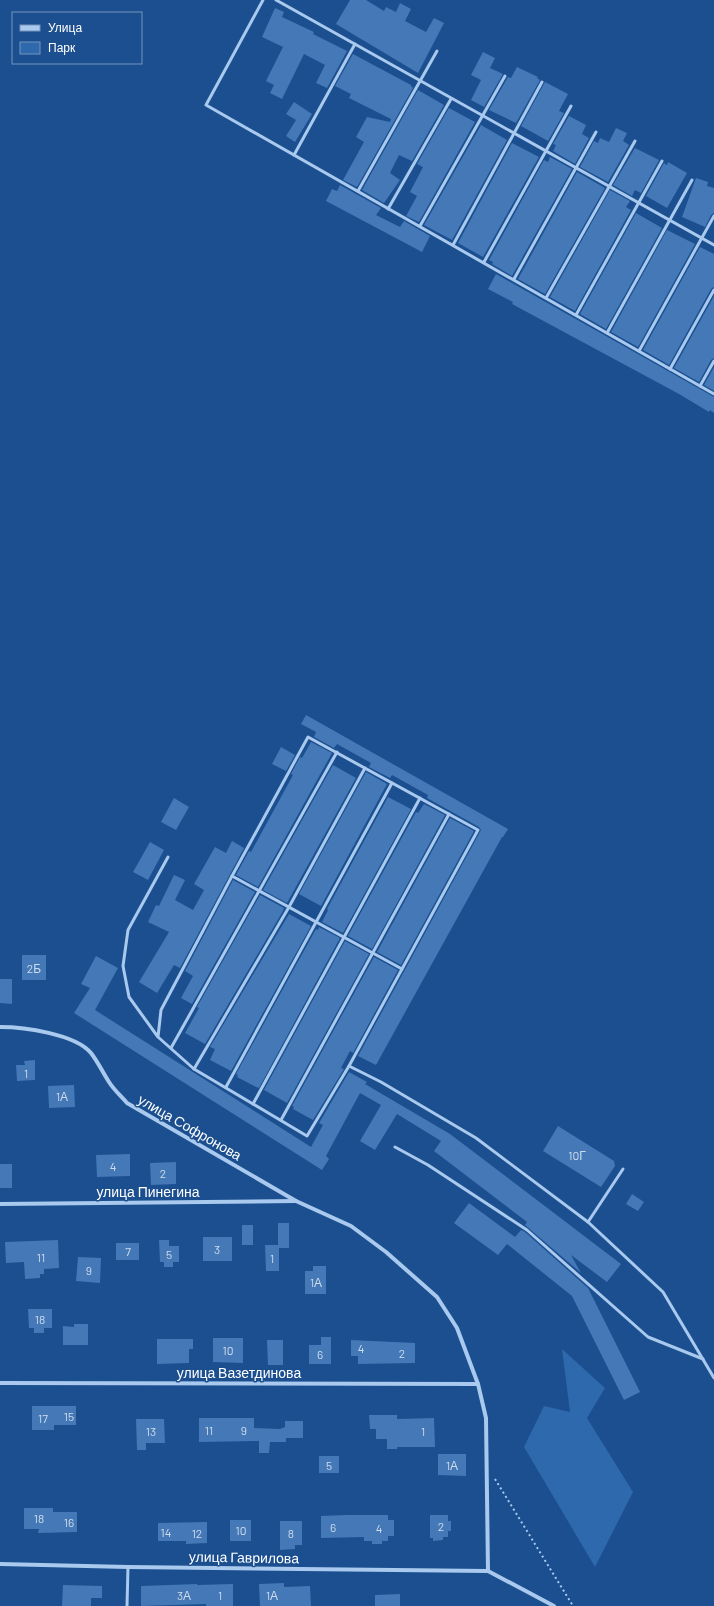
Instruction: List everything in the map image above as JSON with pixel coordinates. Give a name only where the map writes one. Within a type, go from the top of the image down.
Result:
[{"type":"street","name":"улица Софронова","points":[[0,1027],[21,1027],[50,1033],[76,1044],[90,1052],[110,1084],[127,1103],[296,1201],[351,1226],[386,1252],[437,1298],[457,1328],[478,1384],[486,1418],[488,1571]]},
{"type":"street","name":"улица Пинегина","points":[[0,1204],[296,1201]]},
{"type":"street","name":"улица Вазетдинова","points":[[0,1383],[478,1384]]},
{"type":"street","name":"улица Гаврилова","points":[[0,1564],[488,1571]]},
{"type":"street","points":[[488,1571],[554,1606]]},
{"type":"lane","points":[[263,0],[206,105],[714,394]]},
{"type":"lane","points":[[276,0],[714,245]]},
{"type":"lane","points":[[294,155],[355,44]]},
{"type":"lane","points":[[358,192],[437,51]]},
{"type":"lane","points":[[420,226],[505,76]]},
{"type":"lane","points":[[452,245],[542,82]]},
{"type":"lane","points":[[388,208],[451,99]]},
{"type":"lane","points":[[484,262],[571,106]]},
{"type":"lane","points":[[514,279],[596,132]]},
{"type":"lane","points":[[546,298],[635,141]]},
{"type":"lane","points":[[576,316],[662,162]]},
{"type":"lane","points":[[607,333],[692,180]]},
{"type":"lane","points":[[638,351],[714,216]]},
{"type":"lane","points":[[670,369],[714,290]]},
{"type":"lane","points":[[700,386],[714,361]]},
{"type":"lane","points":[[158,1037],[162,1010],[232,876],[308,737],[478,830],[349,1066],[307,1136],[194,1069],[158,1037],[129,997],[123,966],[128,930],[168,857]]},
{"type":"lane","points":[[171,1048],[337,752]]},
{"type":"lane","points":[[194,1069],[289,907],[365,768]]},
{"type":"lane","points":[[226,1087],[392,783]]},
{"type":"lane","points":[[253,1104],[420,798]]},
{"type":"lane","points":[[281,1120],[449,814]]},
{"type":"lane","points":[[232,876],[402,969]]},
{"type":"lane","points":[[349,1066],[381,1082],[476,1138],[588,1222],[663,1292],[714,1378]]},
{"type":"lane","points":[[395,1147],[428,1165],[527,1230],[648,1336],[703,1359]]},
{"type":"lane","points":[[588,1222],[623,1169]]},
{"type":"lane","points":[[127,1606],[128,1567]]},
{"type":"path","points":[[494,1478],[573,1606]]},
{"type":"green space","points":[[562,1349],[605,1388],[587,1418],[633,1492],[595,1567],[524,1447],[544,1406],[570,1412]]},
{"type":"building","points":[[350,0],[366,0],[384,11],[386,7],[396,12],[400,3],[411,9],[405,21],[426,32],[434,18],[444,23],[418,73],[336,24]]},
{"type":"building","points":[[275,8],[284,12],[282,17],[314,32],[313,34],[347,51],[327,88],[316,83],[325,65],[304,54],[282,99],[270,93],[274,85],[266,81],[283,47],[262,37]]},
{"type":"building","points":[[483,52],[495,58],[490,68],[503,74],[484,107],[471,100],[481,80],[471,75]]},
{"type":"building","points":[[353,54],[411,85],[413,88],[357,187],[343,180],[364,142],[356,137],[367,117],[390,122],[391,119],[349,98],[351,94],[335,86]]},
{"type":"building","points":[[517,67],[538,77],[537,78],[540,80],[516,123],[489,110],[508,77],[511,78]]},
{"type":"building","points":[[545,82],[568,94],[559,111],[564,113],[548,141],[521,126]]},
{"type":"building","points":[[418,90],[444,105],[412,161],[399,155],[390,173],[400,180],[384,203],[362,190]]},
{"type":"building","points":[[294,102],[312,114],[295,142],[286,136],[296,120],[286,114]]},
{"type":"building","points":[[449,108],[475,122],[419,222],[406,216],[417,196],[410,192],[423,167],[417,164]]},
{"type":"building","points":[[569,116],[586,125],[582,134],[589,138],[575,164],[553,151],[556,145],[553,144]]},
{"type":"building","points":[[481,125],[507,140],[452,240],[424,225]]},
{"type":"building","points":[[616,128],[627,133],[623,141],[629,145],[608,182],[580,167],[594,141],[598,143],[600,138],[609,142]]},
{"type":"building","points":[[512,143],[539,157],[483,257],[458,243]]},
{"type":"building","points":[[635,148],[659,160],[641,193],[635,190],[632,196],[613,185]]},
{"type":"building","points":[[550,157],[572,169],[512,276],[492,264],[493,262],[489,260],[544,160],[548,162]]},
{"type":"building","points":[[668,162],[687,173],[667,208],[646,196],[664,163],[667,165]]},
{"type":"building","points":[[577,172],[605,188],[545,294],[518,279]]},
{"type":"building","points":[[696,178],[708,182],[707,186],[714,188],[714,213],[711,215],[705,227],[682,217]]},
{"type":"building","points":[[340,185],[381,208],[376,215],[400,227],[404,221],[430,236],[422,252],[326,201],[332,189],[337,191]]},
{"type":"building","points":[[610,190],[630,201],[626,207],[631,210],[575,311],[550,297]]},
{"type":"building","points":[[636,213],[662,228],[606,329],[580,314]]},
{"type":"building","points":[[667,230],[695,244],[638,347],[611,332]]},
{"type":"building","points":[[700,247],[714,254],[714,287],[711,289],[669,365],[643,350]]},
{"type":"building","points":[[496,274],[714,397],[714,413],[710,410],[709,412],[679,394],[512,304],[513,302],[488,289]]},
{"type":"building","points":[[714,296],[714,358],[711,360],[699,382],[674,368]]},
{"type":"building","points":[[714,367],[714,391],[704,385]]},
{"type":"building","points":[[306,715],[508,829],[502,837],[376,1065],[358,1056],[481,830],[479,827],[427,798],[428,795],[392,775],[390,778],[369,767],[371,763],[337,744],[334,748],[314,737],[316,732],[301,724]]},
{"type":"building","points":[[311,742],[332,753],[258,887],[236,875],[249,851],[251,852],[293,775],[291,774],[300,757],[302,758]]},
{"type":"building","points":[[281,747],[295,755],[286,771],[272,764]]},
{"type":"building","points":[[333,765],[356,778],[287,903],[263,890]]},
{"type":"building","points":[[366,772],[387,784],[321,906],[299,894]]},
{"type":"building","points":[[388,797],[411,809],[343,933],[322,922],[328,910],[327,909]]},
{"type":"building","points":[[174,798],[189,807],[176,830],[161,822]]},
{"type":"building","points":[[424,804],[445,815],[372,949],[348,936],[416,812],[418,813]]},
{"type":"building","points":[[450,818],[474,831],[401,965],[377,952]]},
{"type":"building","points":[[232,841],[244,848],[180,968],[174,965],[157,993],[139,982],[169,932],[148,922],[156,905],[159,906],[174,875],[185,880],[175,900],[193,910],[204,890],[194,884],[215,847],[226,853]]},
{"type":"building","points":[[150,842],[164,850],[148,880],[133,872]]},
{"type":"building","points":[[233,880],[255,892],[192,1004],[181,998],[193,976],[185,971]]},
{"type":"building","points":[[260,895],[284,908],[283,911],[205,1044],[185,1033],[199,1008],[197,1007]]},
{"type":"building","points":[[289,914],[311,926],[231,1071],[210,1060],[215,1049],[210,1047]]},
{"type":"building","points":[[319,927],[340,938],[259,1088],[256,1087],[237,1077],[238,1075],[236,1074],[316,929],[318,930]]},
{"type":"building","points":[[345,941],[369,954],[287,1103],[264,1090]]},
{"type":"building","points":[[22,955],[46,955],[46,980],[22,980]]},
{"type":"building","points":[[96,956],[118,968],[95,1010],[311,1147],[323,1125],[319,1123],[349,1072],[367,1082],[365,1084],[450,1134],[621,1264],[607,1282],[571,1255],[581,1273],[525,1225],[527,1222],[434,1151],[441,1141],[397,1114],[375,1150],[360,1141],[381,1105],[360,1093],[326,1156],[329,1159],[322,1170],[74,1013],[90,988],[81,984]]},
{"type":"building","points":[[374,957],[398,970],[353,1053],[350,1051],[341,1068],[344,1069],[313,1120],[293,1109],[294,1107],[292,1106]]},
{"type":"building","points":[[0,979],[12,979],[12,1004],[0,1003]]},
{"type":"building","points":[[35,1060],[35,1080],[17,1081],[16,1065],[25,1065],[24,1061]]},
{"type":"building","points":[[74,1085],[75,1107],[49,1108],[48,1086]]},
{"type":"building","points":[[558,1126],[614,1161],[615,1166],[601,1187],[543,1151]]},
{"type":"building","points":[[130,1154],[130,1176],[97,1177],[96,1155]]},
{"type":"building","points":[[176,1162],[176,1184],[151,1185],[150,1163]]},
{"type":"building","points":[[0,1164],[12,1164],[12,1188],[0,1188]]},
{"type":"building","points":[[632,1194],[644,1202],[638,1211],[626,1204]]},
{"type":"building","points":[[469,1203],[515,1237],[521,1230],[525,1232],[588,1288],[640,1392],[624,1400],[572,1296],[507,1244],[498,1255],[454,1223]]},
{"type":"building","points":[[278,1223],[289,1223],[289,1248],[279,1248],[279,1271],[266,1271],[265,1245],[278,1245]]},
{"type":"building","points":[[242,1225],[253,1225],[253,1245],[242,1245]]},
{"type":"building","points":[[203,1237],[232,1237],[232,1261],[203,1261]]},
{"type":"building","points":[[58,1240],[59,1268],[44,1269],[44,1274],[40,1274],[40,1278],[25,1279],[24,1262],[6,1263],[5,1242]]},
{"type":"building","points":[[159,1240],[169,1240],[169,1246],[179,1246],[179,1262],[173,1262],[173,1267],[164,1267],[164,1262],[160,1262]]},
{"type":"building","points":[[116,1243],[139,1243],[139,1260],[116,1260]]},
{"type":"building","points":[[78,1257],[101,1258],[100,1283],[76,1281]]},
{"type":"building","points":[[313,1266],[326,1266],[326,1294],[305,1294],[305,1271],[313,1271]]},
{"type":"building","points":[[28,1309],[52,1309],[52,1328],[44,1328],[44,1333],[34,1333],[34,1328],[29,1328]]},
{"type":"building","points":[[74,1324],[88,1324],[88,1345],[63,1345],[63,1326],[74,1327]]},
{"type":"building","points":[[321,1337],[331,1337],[331,1364],[309,1364],[309,1345],[321,1345]]},
{"type":"building","points":[[213,1338],[243,1338],[243,1363],[213,1362]]},
{"type":"building","points":[[157,1339],[193,1339],[193,1349],[189,1349],[189,1363],[157,1364]]},
{"type":"building","points":[[267,1340],[283,1340],[283,1365],[268,1365]]},
{"type":"building","points":[[351,1340],[415,1343],[415,1363],[358,1364],[358,1356],[351,1356]]},
{"type":"building","points":[[32,1406],[76,1406],[76,1425],[54,1425],[54,1430],[32,1430]]},
{"type":"building","points":[[369,1415],[397,1415],[397,1419],[434,1418],[435,1447],[397,1447],[397,1449],[387,1449],[387,1439],[376,1439],[376,1429],[370,1429]]},
{"type":"building","points":[[199,1418],[254,1418],[254,1428],[280,1429],[285,1427],[285,1421],[303,1421],[303,1438],[286,1438],[286,1442],[270,1442],[269,1453],[259,1453],[259,1441],[199,1442]]},
{"type":"building","points":[[136,1419],[164,1419],[165,1443],[146,1443],[146,1450],[137,1450]]},
{"type":"building","points":[[438,1454],[466,1454],[466,1476],[438,1475]]},
{"type":"building","points":[[319,1456],[339,1456],[339,1473],[319,1473]]},
{"type":"building","points":[[24,1508],[53,1508],[53,1512],[77,1512],[77,1532],[38,1533],[39,1529],[24,1529]]},
{"type":"building","points":[[388,1515],[388,1520],[394,1520],[394,1536],[388,1536],[388,1541],[382,1541],[382,1544],[372,1544],[372,1541],[364,1541],[364,1537],[321,1538],[321,1516]]},
{"type":"building","points":[[430,1515],[448,1515],[448,1521],[451,1521],[451,1531],[448,1531],[448,1537],[443,1537],[443,1540],[433,1541],[433,1538],[430,1538]]},
{"type":"building","points":[[230,1520],[251,1520],[251,1541],[230,1541]]},
{"type":"building","points":[[280,1521],[302,1521],[302,1545],[295,1545],[295,1549],[280,1550]]},
{"type":"building","points":[[207,1522],[207,1543],[186,1544],[186,1541],[158,1541],[158,1523]]},
{"type":"building","points":[[284,1583],[284,1587],[310,1586],[311,1606],[260,1606],[259,1584]]},
{"type":"building","points":[[233,1584],[233,1606],[206,1606],[206,1604],[141,1606],[141,1586]]},
{"type":"building","points":[[63,1585],[102,1586],[102,1598],[91,1598],[91,1606],[62,1606]]},
{"type":"building","points":[[400,1594],[400,1606],[375,1606],[375,1595]]}]
